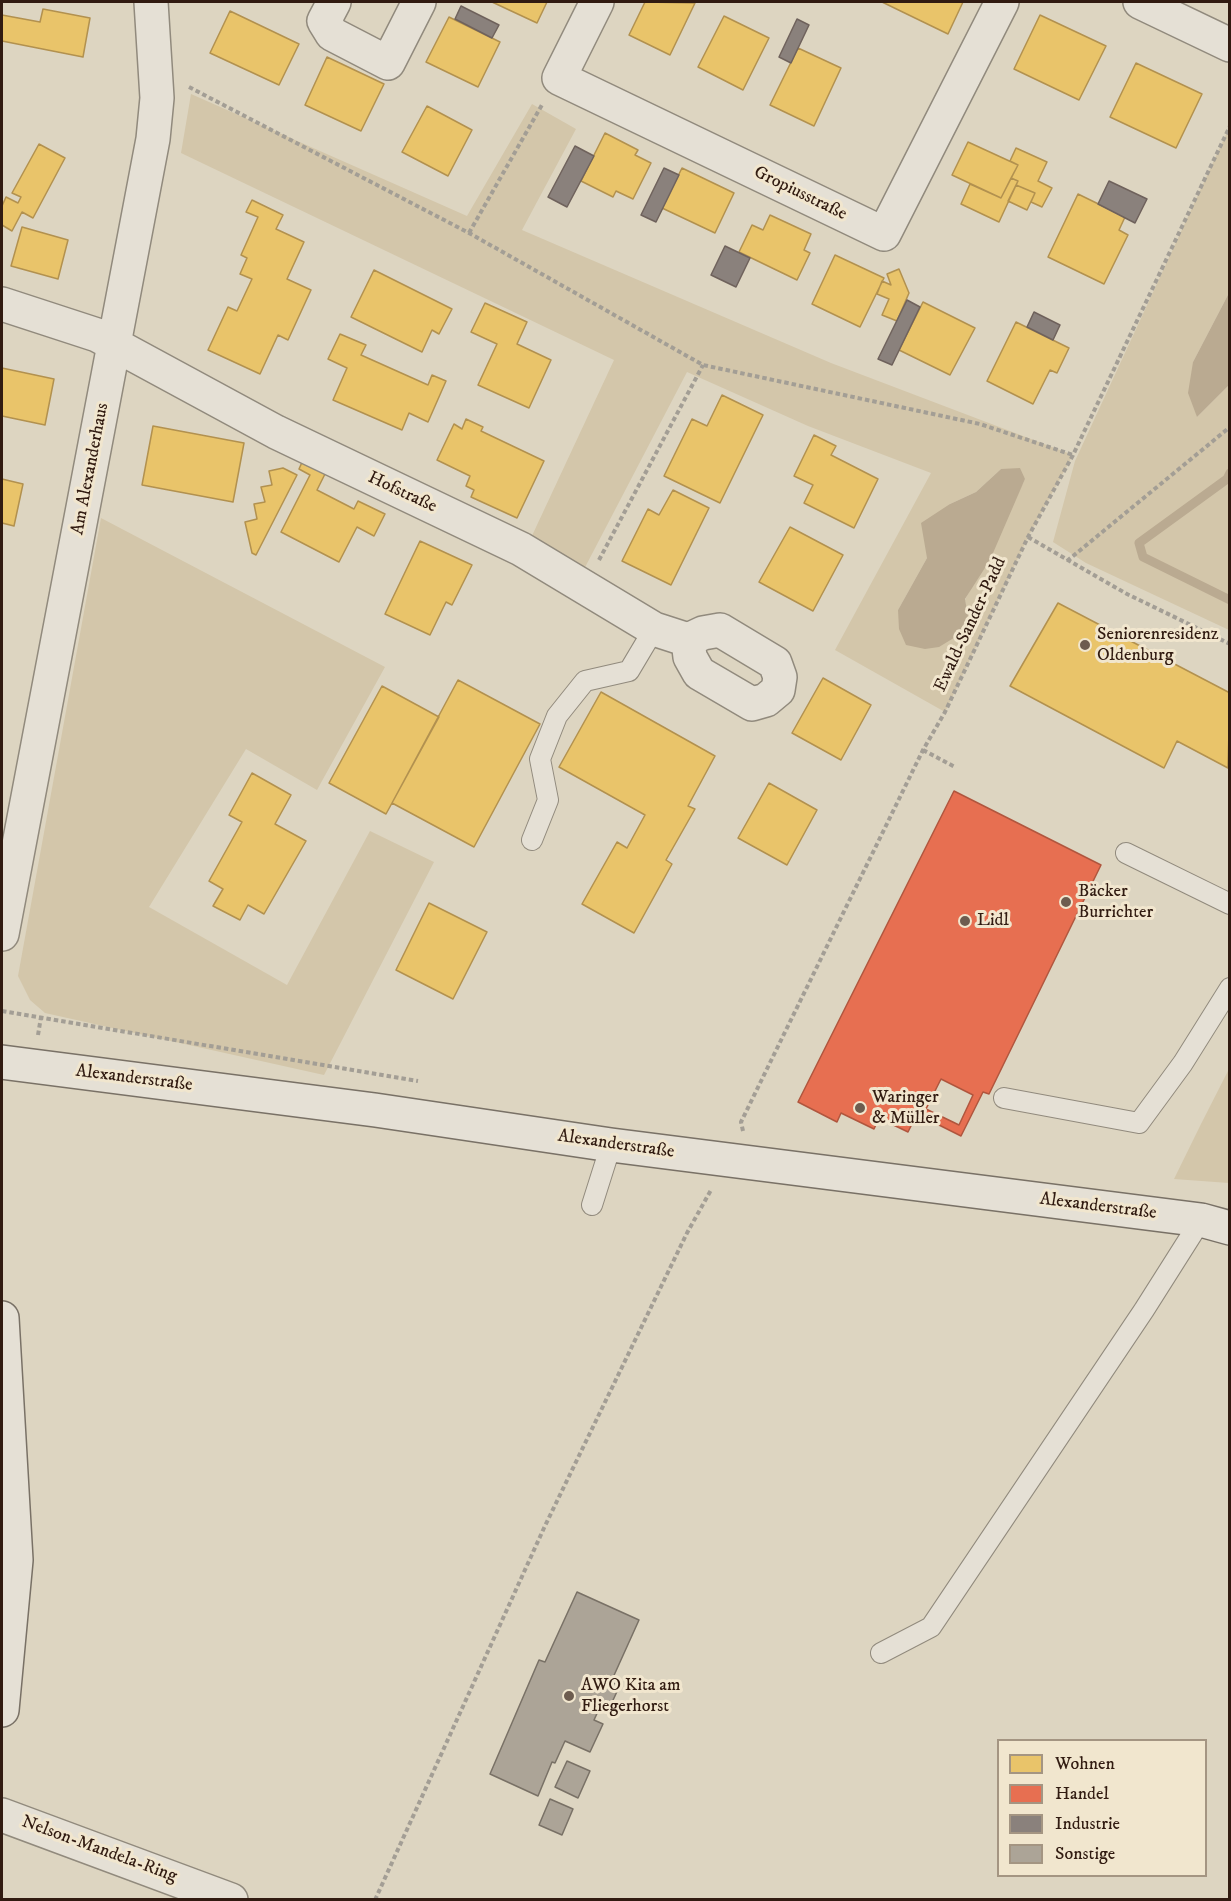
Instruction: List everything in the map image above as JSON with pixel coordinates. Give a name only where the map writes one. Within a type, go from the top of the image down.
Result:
[{"type":"street","name":"Am Alexanderhaus","points":[[2,934],[153,139],[157,98],[151,2]]},
{"type":"street","points":[[334,2],[324,21],[332,34],[388,63],[419,2]]},
{"type":"street","points":[[559,78],[597,2]]},
{"type":"street","name":"Gropiusstraße","points":[[559,78],[884,234],[1002,2]]},
{"type":"street","points":[[1140,2],[1230,45]]},
{"type":"street","name":"Hofstraße","points":[[2,304],[97,334],[276,432],[521,549],[654,629],[688,640]]},
{"type":"street","name":"Alexanderstraße","points":[[2,1062],[1215,1224]]},
{"type":"street","points":[[2,1317],[16,1560],[2,1710]]},
{"type":"street","name":"Nelson-Mandela-Ring","points":[[2,1815],[231,1899]]},
{"type":"lane","points":[[532,840],[548,800],[540,759],[557,716],[585,681],[629,671],[654,629]]},
{"type":"lane","points":[[1126,853],[1230,904]]},
{"type":"lane","points":[[1004,1098],[1139,1123],[1183,1063],[1230,988]]},
{"type":"lane","points":[[592,1205],[611,1145]]},
{"type":"lane","points":[[881,1653],[931,1627],[1144,1310],[1215,1224]]},
{"type":"path","points":[[155,70],[469,233],[703,365],[980,424],[1073,455]]},
{"type":"path","points":[[469,233],[559,78]]},
{"type":"path","name":"Ewald-Sander-Padd","points":[[732,1134],[744,1136],[741,1122],[923,750],[945,711],[1028,537],[1073,455],[1230,126]]},
{"type":"path","points":[[584,588],[703,365]]},
{"type":"path","points":[[1067,561],[1230,427]]},
{"type":"path","points":[[1028,537],[1067,561],[1230,644]]},
{"type":"path","points":[[923,750],[955,767]]},
{"type":"path","points":[[2,1011],[428,1082]]},
{"type":"path","points":[[375,1899],[544,1528],[687,1233],[716,1182]]},
{"type":"shaded area","points":[[191,94],[467,216],[532,104],[576,129],[522,230],[831,363],[1073,455],[1028,537],[945,712],[835,650],[931,473],[808,426],[687,372],[581,575],[530,540],[614,360],[181,153]],"holes":[[[1001,469],[1025,479],[965,600],[968,616],[957,636],[898,610],[927,558],[950,504],[976,492]]]},
{"type":"shaded area","points":[[1229,128],[1229,293],[1193,362],[1197,417],[1229,385],[1229,630],[1086,563],[1053,542],[1075,461]]},
{"type":"shaded area","points":[[1229,293],[1229,385],[1197,417],[1188,393],[1193,362]]},
{"type":"shaded area","points":[[1020,468],[1025,479],[990,560],[965,599],[968,616],[957,636],[939,647],[925,649],[906,645],[899,629],[898,610],[927,558],[921,523],[950,504],[976,492],[1001,469]]},
{"type":"shaded area","points":[[101,518],[385,667],[317,790],[246,749],[149,907],[287,985],[370,831],[434,862],[324,1075],[45,1013],[30,1000],[18,976]]},
{"type":"shaded area","points":[[1229,1069],[1229,1183],[1174,1179],[1201,1124]]},
{"type":"building: Wohnen","points":[[492,2],[547,2],[537,23]]},
{"type":"building: Wohnen","points":[[645,2],[695,3],[670,55],[629,35]]},
{"type":"building: Wohnen","points":[[882,2],[963,2],[948,34]]},
{"type":"building: Wohnen","points":[[43,9],[90,18],[83,57],[2,41],[2,15],[40,22]]},
{"type":"building: Wohnen","points":[[230,11],[299,44],[279,85],[210,53]]},
{"type":"building: Wohnen","points":[[1040,15],[1106,46],[1079,100],[1014,69]]},
{"type":"building: Wohnen","points":[[724,16],[769,38],[743,90],[698,67]]},
{"type":"building: Wohnen","points":[[449,17],[500,42],[478,87],[426,62]]},
{"type":"building: Wohnen","points":[[798,48],[841,68],[814,126],[770,105]]},
{"type":"building: Wohnen","points":[[327,57],[384,84],[361,131],[305,105]]},
{"type":"building: Wohnen","points":[[1136,63],[1202,94],[1176,148],[1110,117]]},
{"type":"building: Wohnen","points":[[427,106],[472,130],[448,176],[402,152]]},
{"type":"building: Wohnen","points":[[605,133],[638,150],[635,155],[651,163],[633,199],[616,191],[613,197],[581,181]]},
{"type":"building: Wohnen","points":[[968,142],[1018,165],[1001,198],[952,175]]},
{"type":"building: Wohnen","points":[[39,144],[65,158],[33,218],[22,212],[12,231],[2,225],[2,206],[6,197],[18,203],[21,197],[12,193]]},
{"type":"building: Wohnen","points":[[1016,148],[1047,162],[1038,181],[1052,188],[1042,207],[1031,202],[1035,193],[1016,185],[1018,181],[1011,178],[1018,165],[1010,161]]},
{"type":"building: Wohnen","points":[[682,168],[734,193],[715,233],[662,208]]},
{"type":"building: Wohnen","points":[[1011,178],[1018,181],[999,222],[961,204],[970,184],[1001,198]]},
{"type":"building: Wohnen","points":[[1016,185],[1035,193],[1027,210],[1008,201]]},
{"type":"building: Wohnen","points":[[1078,194],[1125,217],[1119,230],[1128,235],[1104,284],[1048,257]]},
{"type":"building: Wohnen","points":[[252,200],[283,215],[276,229],[304,242],[287,279],[311,290],[288,340],[278,335],[260,374],[208,350],[228,307],[237,311],[252,279],[240,274],[247,258],[241,255],[258,217],[246,212]]},
{"type":"building: Wohnen","points":[[770,215],[811,234],[804,250],[810,253],[797,280],[739,252],[752,225],[763,230]]},
{"type":"building: Wohnen","points":[[22,227],[68,240],[58,279],[11,266]]},
{"type":"building: Wohnen","points":[[835,255],[884,278],[860,327],[812,304]]},
{"type":"building: Wohnen","points":[[899,269],[909,293],[897,321],[882,315],[889,299],[877,294],[882,281],[891,285],[887,274]]},
{"type":"building: Wohnen","points":[[374,270],[452,309],[439,334],[432,330],[422,352],[351,317]]},
{"type":"building: Wohnen","points":[[923,302],[975,328],[950,375],[899,350]]},
{"type":"building: Wohnen","points":[[485,303],[527,322],[517,344],[551,360],[529,408],[478,385],[497,344],[471,332]]},
{"type":"building: Wohnen","points":[[1016,322],[1069,348],[1057,373],[1050,370],[1033,404],[987,381]]},
{"type":"building: Wohnen","points":[[340,334],[366,345],[361,355],[428,385],[432,375],[446,381],[428,422],[409,413],[402,430],[333,400],[347,368],[328,359]]},
{"type":"building: Wohnen","points":[[2,368],[54,379],[45,425],[2,416]]},
{"type":"building: Wohnen","points":[[722,395],[763,415],[720,503],[664,476],[692,419],[707,426]]},
{"type":"building: Wohnen","points":[[466,419],[483,427],[481,431],[544,461],[517,518],[471,497],[474,490],[466,486],[470,476],[437,460],[454,424],[462,429]]},
{"type":"building: Wohnen","points":[[153,426],[244,443],[233,502],[142,485]]},
{"type":"building: Wohnen","points":[[814,435],[836,446],[831,455],[878,479],[854,528],[804,503],[813,485],[794,476]]},
{"type":"building: Wohnen","points":[[303,460],[326,472],[317,490],[354,509],[358,501],[385,514],[374,536],[357,527],[339,562],[281,532],[310,475],[299,469]]},
{"type":"building: Wohnen","points":[[283,468],[297,475],[256,555],[252,553],[245,522],[257,519],[254,504],[265,502],[261,487],[272,485],[269,471]]},
{"type":"building: Wohnen","points":[[2,479],[23,484],[14,526],[2,523]]},
{"type":"building: Wohnen","points":[[673,490],[709,508],[671,585],[622,561],[648,509],[659,515]]},
{"type":"building: Wohnen","points":[[790,527],[843,555],[813,611],[759,582]]},
{"type":"building: Wohnen","points":[[420,541],[472,565],[452,605],[446,602],[430,635],[385,614]]},
{"type":"building: Wohnen","name":"Seniorenresidenz Oldenburg","points":[[1058,603],[1230,693],[1228,768],[1177,741],[1164,768],[1010,686]]},
{"type":"building: Wohnen","points":[[823,678],[871,705],[841,760],[792,733]]},
{"type":"building: Wohnen","points":[[458,680],[540,724],[474,847],[392,803]]},
{"type":"building: Wohnen","points":[[382,686],[439,717],[386,814],[329,783]]},
{"type":"building: Wohnen","points":[[601,692],[715,756],[688,806],[695,809],[666,860],[672,864],[634,933],[582,904],[617,842],[627,848],[645,815],[559,767]]},
{"type":"building: Wohnen","points":[[252,773],[291,795],[275,824],[306,841],[264,914],[248,905],[240,920],[213,906],[223,889],[209,881],[242,822],[229,815]]},
{"type":"building: Wohnen","points":[[769,783],[817,810],[787,865],[738,838]]},
{"type":"building: Wohnen","points":[[429,903],[487,932],[453,999],[396,970]]},
{"type":"building: Handel","points":[[954,791],[1101,865],[989,1094],[983,1092],[961,1136],[917,1114],[908,1132],[879,1118],[874,1129],[841,1113],[837,1122],[798,1102]],"holes":[[[941,1079],[973,1095],[959,1125],[926,1109]]]},
{"type":"building: Industrie","points":[[461,6],[499,25],[492,38],[455,19]]},
{"type":"building: Industrie","points":[[797,19],[809,25],[791,63],[779,57]]},
{"type":"building: Industrie","points":[[575,146],[594,156],[567,207],[548,197]]},
{"type":"building: Industrie","points":[[664,168],[679,175],[656,222],[641,215]]},
{"type":"building: Industrie","points":[[1109,181],[1147,199],[1135,223],[1098,204]]},
{"type":"building: Industrie","points":[[725,246],[750,258],[736,287],[711,275]]},
{"type":"building: Industrie","points":[[907,300],[920,307],[892,365],[878,359]]},
{"type":"building: Industrie","points":[[1034,312],[1060,325],[1053,340],[1027,327]]},
{"type":"building: Sonstige","name":"AWO Kita am Fliegerhorst","points":[[577,1592],[639,1620],[611,1682],[620,1685],[608,1711],[600,1707],[594,1720],[603,1724],[590,1752],[565,1741],[555,1763],[552,1762],[538,1796],[490,1774],[539,1660],[545,1662]]},
{"type":"building: Sonstige","points":[[567,1761],[590,1771],[578,1798],[555,1787]]},
{"type":"building: Sonstige","points":[[550,1799],[573,1809],[562,1835],[539,1825]]},
{"type":"waterway","points":[[1230,473],[1227,479],[1139,543],[1143,557],[1230,600]]},
{"type":"place","name":"Seniorenresidenz Oldenburg","points":[[1085,645]]},
{"type":"place","name":"Bäcker Burrichter","points":[[1066,902]]},
{"type":"place","name":"Lidl","points":[[965,921]]},
{"type":"place","name":"Waringer & Müller","points":[[860,1108]]},
{"type":"place","name":"AWO Kita am Fliegerhorst","points":[[569,1696]]}]
